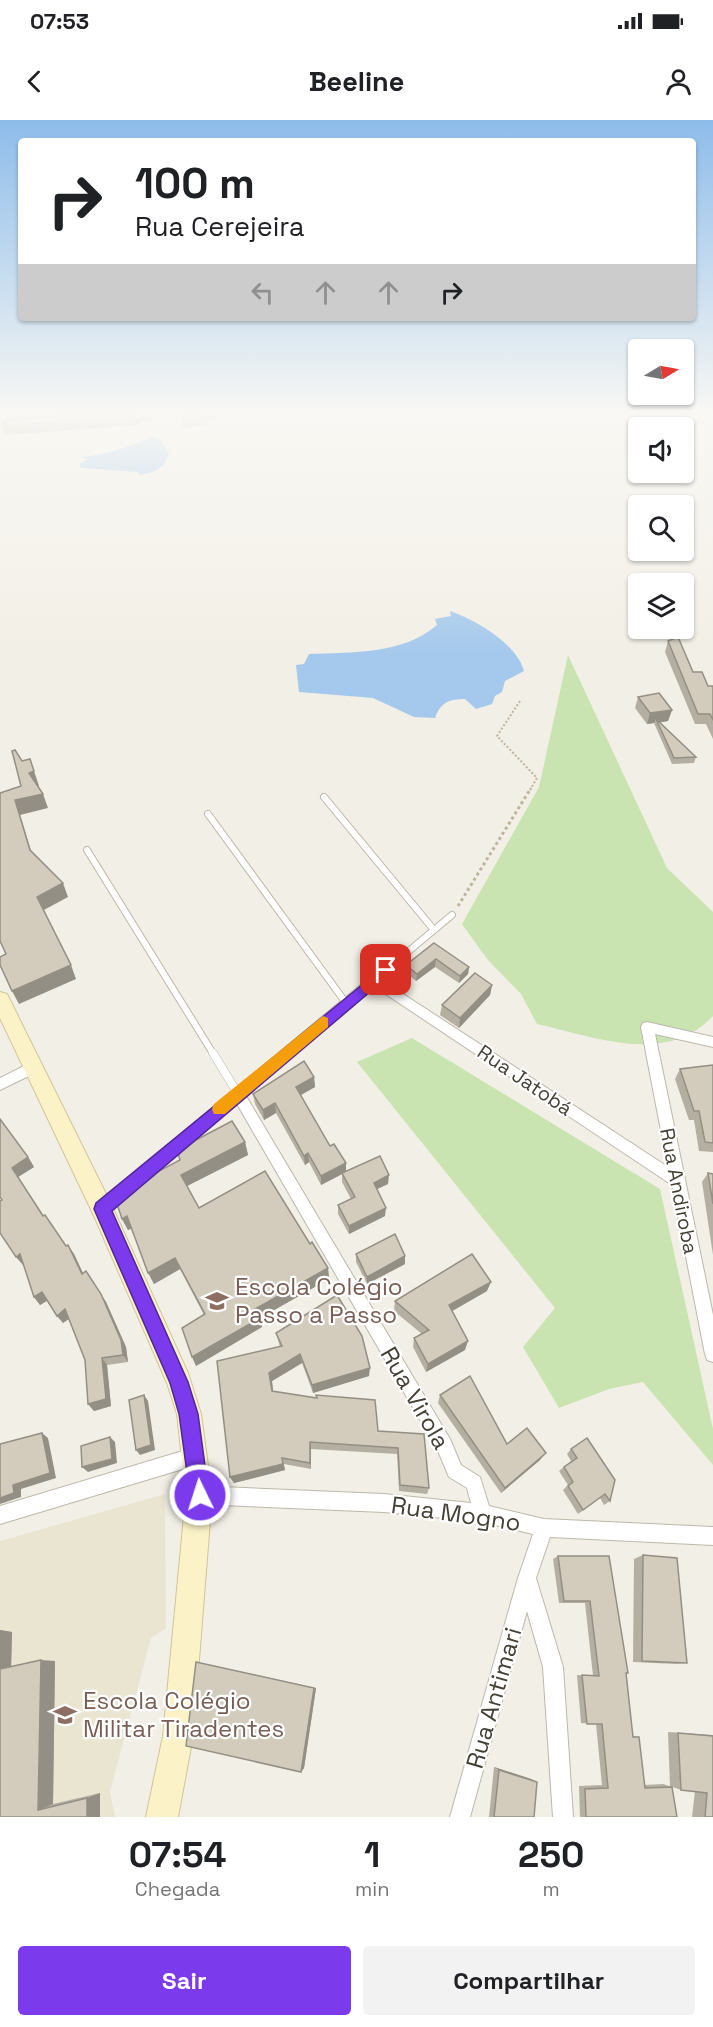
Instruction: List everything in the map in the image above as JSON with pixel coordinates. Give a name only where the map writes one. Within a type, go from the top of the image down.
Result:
[{"type":"street","points":[[102,1209],[374,980]]},
{"type":"street","name":"Rua Jatobá","points":[[374,980],[676,1180]]},
{"type":"street","points":[[0,999],[102,1209],[178,1382],[189,1414],[200,1495],[178,1736],[162,1817]]},
{"type":"street","name":"Rua Andiroba","points":[[713,1042],[647,1027],[676,1180],[713,1354]]},
{"type":"street","points":[[0,1084],[32,1068]]},
{"type":"street","name":"Rua Virola","points":[[238,1094],[444,1445],[455,1471],[474,1483],[482,1513]]},
{"type":"street","points":[[0,1515],[196,1456]]},
{"type":"street","name":"Rua Mogno","points":[[200,1495],[384,1503],[482,1513],[544,1528],[713,1536]]},
{"type":"street","points":[[544,1528],[527,1578],[553,1666],[563,1817]]},
{"type":"street","name":"Rua Antimari","points":[[460,1817],[527,1578]]},
{"type":"lane","points":[[324,797],[434,930]]},
{"type":"lane","points":[[208,814],[346,1003]]},
{"type":"lane","points":[[87,850],[238,1094]]},
{"type":"lane","points":[[374,980],[452,915]]},
{"type":"path","points":[[452,915],[537,778],[497,735],[520,701]]},
{"type":"shaded area","name":"Escola Colégio Militar Tiradentes","points":[[165,1494],[166,1628],[151,1638],[110,1792],[115,1817],[0,1817],[0,1541]]},
{"type":"green space","points":[[568,655],[667,868],[713,912],[713,1016],[694,1031],[674,1040],[652,1044],[629,1044],[537,1024],[521,994],[487,959],[462,924],[539,787]]},
{"type":"green space","points":[[412,1038],[660,1189],[713,1429],[713,1465],[643,1382],[609,1389],[559,1408],[523,1347],[555,1308],[357,1062]]},
{"type":"water","points":[[450,611],[472,620],[494,634],[520,661],[524,671],[505,681],[502,692],[495,696],[492,704],[476,709],[465,699],[454,700],[446,702],[435,718],[414,717],[373,698],[299,692],[296,665],[304,664],[309,654],[360,652],[393,647],[423,635],[437,625],[435,619],[451,616]]},
{"type":"building","points":[[679,639],[693,672],[702,672],[708,686],[713,686],[713,720],[710,714],[698,714],[668,641]]},
{"type":"building","points":[[659,693],[672,710],[650,713],[638,697]]},
{"type":"building","points":[[656,719],[696,757],[674,758]]},
{"type":"building","points":[[15,750],[22,761],[30,759],[34,771],[29,773],[43,794],[15,800],[30,850],[63,883],[37,897],[71,965],[12,991],[0,965],[0,957],[6,954],[0,941],[0,793],[21,786],[12,751]]},
{"type":"building","points":[[434,943],[469,967],[460,976],[436,959],[417,974],[406,965]]},
{"type":"building","points":[[475,973],[492,985],[460,1018],[442,1005]]},
{"type":"building","points":[[304,1061],[314,1077],[296,1087],[330,1146],[334,1144],[346,1163],[321,1176],[308,1153],[304,1156],[275,1103],[263,1110],[253,1094]]},
{"type":"building","points":[[713,1065],[713,1143],[705,1142],[699,1111],[694,1111],[680,1069]]},
{"type":"building","points":[[0,1119],[28,1157],[12,1168],[43,1216],[45,1215],[66,1246],[68,1245],[82,1274],[86,1271],[101,1294],[121,1340],[123,1355],[102,1358],[106,1399],[88,1404],[85,1360],[65,1309],[57,1316],[42,1292],[34,1297],[20,1254],[16,1257],[0,1233],[0,1201],[2,1200],[0,1197]]},
{"type":"building","points":[[232,1121],[245,1142],[181,1175],[199,1208],[265,1171],[310,1244],[312,1242],[328,1268],[255,1309],[260,1318],[192,1357],[182,1328],[205,1314],[175,1258],[148,1273],[127,1216],[122,1219],[114,1195],[180,1160],[177,1150]]},
{"type":"building","points":[[380,1156],[389,1175],[374,1183],[386,1208],[349,1226],[338,1205],[355,1197],[342,1173]]},
{"type":"building","points":[[708,1173],[713,1174],[713,1204]]},
{"type":"building","points":[[395,1234],[405,1256],[367,1277],[356,1254]]},
{"type":"building","points":[[472,1254],[491,1282],[449,1305],[468,1341],[428,1364],[414,1338],[429,1330],[395,1301]]},
{"type":"building","points":[[337,1295],[362,1336],[370,1368],[312,1385],[300,1354],[269,1373],[272,1391],[317,1398],[316,1395],[375,1400],[378,1431],[424,1434],[429,1488],[400,1485],[398,1448],[310,1442],[310,1463],[282,1458],[283,1464],[230,1477],[217,1361],[282,1346],[276,1333]]},
{"type":"building","points":[[470,1376],[507,1444],[527,1428],[546,1453],[505,1488],[440,1395]]},
{"type":"building","points":[[144,1395],[151,1445],[136,1450],[129,1400]]},
{"type":"building","points":[[42,1433],[50,1473],[13,1485],[14,1493],[0,1498],[0,1444]]},
{"type":"building","points":[[110,1437],[112,1459],[82,1467],[81,1446]]},
{"type":"building","points":[[587,1438],[615,1480],[610,1501],[605,1494],[583,1510],[568,1486],[573,1482],[564,1467],[577,1458],[571,1449]]},
{"type":"building","points":[[643,1555],[677,1558],[687,1663],[642,1661]]},
{"type":"building","points":[[558,1556],[609,1556],[628,1673],[626,1673],[633,1737],[639,1737],[645,1788],[672,1787],[677,1817],[586,1817],[585,1789],[608,1788],[602,1724],[587,1724],[582,1675],[599,1676],[590,1601],[564,1601]]},
{"type":"building","points":[[41,1660],[38,1810],[87,1798],[87,1817],[0,1817],[0,1669]]},
{"type":"building","points":[[196,1662],[314,1688],[301,1772],[186,1746]]},
{"type":"building","points":[[678,1733],[713,1736],[713,1817],[705,1817],[707,1793],[681,1790]]},
{"type":"building","points":[[499,1770],[537,1782],[534,1817],[494,1817]]},
{"type":"slow traffic","points":[[220,1109],[323,1022]]},
{"type":"place","name":"Escola Colégio Passo a Passo","points":[[217,1301]]},
{"type":"place","name":"Escola Colégio Militar Tiradentes","points":[[65,1715]]},
{"type":"route","points":[[200,1495],[189,1414],[178,1382],[102,1209],[386,970]]}]
